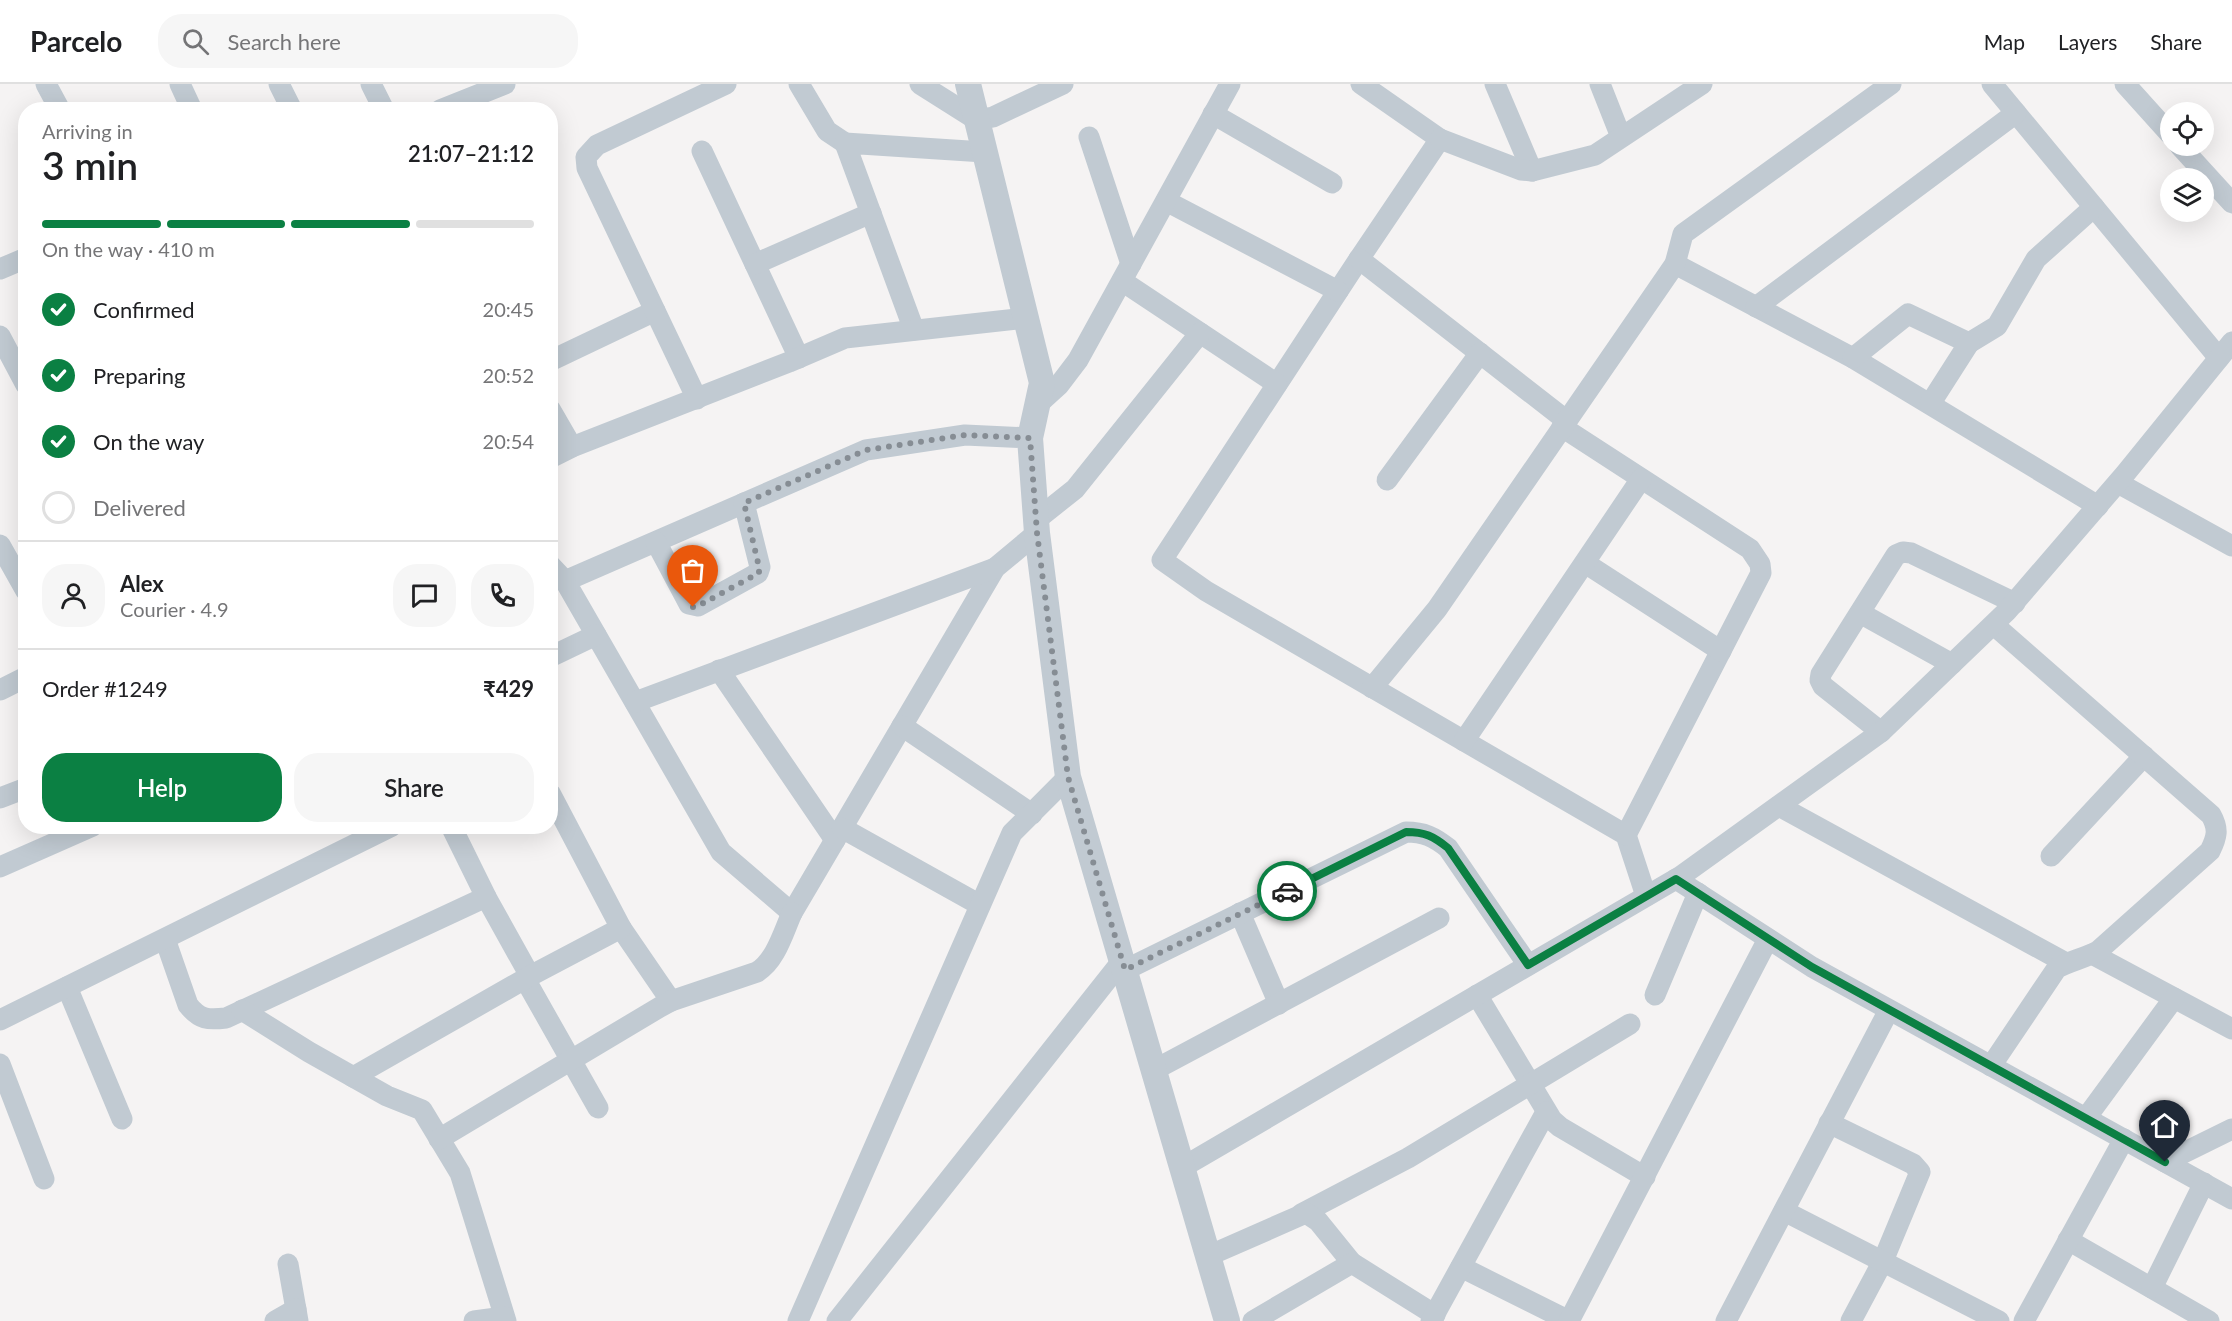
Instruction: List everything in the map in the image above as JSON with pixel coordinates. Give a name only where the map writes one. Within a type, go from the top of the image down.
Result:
[{"type":"street","points":[[46,84],[56,102]]},
{"type":"street","points":[[180,84],[188,102]]},
{"type":"street","points":[[279,84],[288,102]]},
{"type":"street","points":[[371,84],[380,102]]},
{"type":"street","points":[[460,102],[505,84]]},
{"type":"street","points":[[697,399],[587,168],[586,157],[597,145],[726,84]]},
{"type":"street","points":[[799,84],[827,132],[844,143],[984,152]]},
{"type":"street","points":[[920,84],[977,120],[993,117],[1063,84]]},
{"type":"street","points":[[968,84],[1042,383],[1030,438],[1037,527],[1068,777],[1227,1321]]},
{"type":"street","points":[[1037,405],[1059,385],[1078,360],[1230,84]]},
{"type":"street","points":[[1361,84],[1440,139],[1521,170],[1532,171],[1595,155],[1702,84]]},
{"type":"street","points":[[1496,84],[1532,171]]},
{"type":"street","points":[[1600,84],[1621,137]]},
{"type":"street","points":[[1372,688],[1437,609],[1675,264],[1683,234],[1891,84]]},
{"type":"street","points":[[1183,1167],[1676,879],[1881,732],[2015,603],[2118,483],[2226,350],[2094,207],[1992,84]]},
{"type":"street","points":[[2125,84],[2160,123]]},
{"type":"street","points":[[1756,307],[2016,112]]},
{"type":"street","points":[[1214,114],[1332,183]]},
{"type":"street","points":[[1089,137],[1126,272],[1200,333],[1277,384]]},
{"type":"street","points":[[1440,139],[1162,560],[1206,591],[1626,835],[1646,896]]},
{"type":"street","points":[[844,143],[914,330]]},
{"type":"street","points":[[702,151],[799,358]]},
{"type":"street","points":[[2189,156],[2232,203]]},
{"type":"street","points":[[1166,201],[1338,291]]},
{"type":"street","points":[[1930,405],[1969,343],[1997,326],[2036,259],[2094,207]]},
{"type":"street","points":[[755,264],[871,213]]},
{"type":"street","points":[[1359,259],[1480,353],[1564,424],[1641,478],[1750,549],[1760,564],[1761,573],[1626,835]]},
{"type":"street","points":[[0,269],[18,261]]},
{"type":"street","points":[[1675,264],[1853,358],[2098,506]]},
{"type":"street","points":[[558,357],[655,311]]},
{"type":"street","points":[[1853,358],[1908,314],[1969,343]]},
{"type":"street","points":[[558,454],[845,338],[1026,318]]},
{"type":"street","points":[[439,1139],[671,1001],[757,972],[765,967],[792,913],[995,568],[1075,489],[1200,333]]},
{"type":"street","points":[[0,336],[18,370]]},
{"type":"street","points":[[1387,480],[1480,353]]},
{"type":"street","points":[[558,423],[572,447]]},
{"type":"street","points":[[565,581],[866,450],[965,435],[1030,438]]},
{"type":"street","points":[[1464,741],[1641,478]]},
{"type":"street","points":[[2118,483],[2232,546]]},
{"type":"street","points":[[656,542],[689,604],[698,606],[759,573],[744,503]]},
{"type":"street","points":[[0,545],[18,577]]},
{"type":"street","points":[[1881,732],[1823,686],[1820,680],[1821,674],[1896,555],[1903,552],[1911,553],[2015,603]]},
{"type":"street","points":[[1585,562],[1721,651]]},
{"type":"street","points":[[635,702],[995,568]]},
{"type":"street","points":[[558,574],[565,581],[722,852],[792,913]]},
{"type":"street","points":[[1860,613],[1952,664]]},
{"type":"street","points":[[1991,1065],[2057,968],[2092,954],[2210,851],[2216,839],[2217,825],[2211,815],[1994,624]]},
{"type":"street","points":[[558,653],[596,635]]},
{"type":"street","points":[[719,670],[839,834],[980,905]]},
{"type":"street","points":[[0,690],[18,681]]},
{"type":"street","points":[[902,726],[1032,814]]},
{"type":"street","points":[[2051,856],[2144,756]]},
{"type":"street","points":[[798,1321],[1012,833],[1068,777]]},
{"type":"street","points":[[0,798],[18,791]]},
{"type":"street","points":[[1779,806],[2066,963]]},
{"type":"street","points":[[558,808],[621,928],[671,1001]]},
{"type":"street","points":[[837,1321],[1124,966],[1240,914],[1406,832],[1421,832],[1436,838],[1448,848],[1528,965]]},
{"type":"street","points":[[0,867],[75,834]]},
{"type":"street","points":[[0,1020],[376,834]]},
{"type":"street","points":[[455,834],[570,1061],[598,1108]]},
{"type":"street","points":[[1676,879],[1812,967],[2232,1199]]},
{"type":"street","points":[[1655,994],[1698,893]]},
{"type":"street","points":[[165,939],[188,1005],[195,1014],[206,1020],[225,1018],[486,897]]},
{"type":"street","points":[[1240,914],[1279,1004]]},
{"type":"street","points":[[1154,1070],[1439,918]]},
{"type":"street","points":[[353,1077],[527,977],[621,928]]},
{"type":"street","points":[[1461,1267],[1569,1321],[1768,939]]},
{"type":"street","points":[[2092,954],[2232,1029]]},
{"type":"street","points":[[67,987],[123,1119]]},
{"type":"street","points":[[1477,995],[1546,1112],[1560,1127],[1645,1177]]},
{"type":"street","points":[[2086,1118],[2174,998]]},
{"type":"street","points":[[242,1010],[387,1096],[422,1110],[460,1173],[505,1319],[474,1321]]},
{"type":"street","points":[[1726,1321],[1889,1010]]},
{"type":"street","points":[[1209,1256],[1301,1214],[1408,1158],[1630,1024]]},
{"type":"street","points":[[0,1064],[44,1179]]},
{"type":"street","points":[[1301,1214],[1312,1216],[1318,1221],[1352,1263],[1433,1318],[1546,1112]]},
{"type":"street","points":[[1829,1123],[1914,1164],[1920,1172],[1883,1261],[1851,1321]]},
{"type":"street","points":[[2165,1162],[2232,1129]]},
{"type":"street","points":[[2024,1321],[2124,1139]]},
{"type":"street","points":[[2152,1288],[2204,1183]]},
{"type":"street","points":[[1784,1210],[1999,1321]]},
{"type":"street","points":[[2068,1240],[2209,1321]]},
{"type":"street","points":[[1253,1321],[1352,1263]]},
{"type":"street","points":[[275,1321],[297,1315],[288,1264]]},
{"type":"way so far","points":[[693,607],[759,573],[744,503],[866,450],[965,435],[1030,438],[1037,533],[1068,777],[1125,970],[1287,891]]},
{"type":"route","points":[[1287,891],[1406,832],[1421,832],[1436,838],[1448,848],[1528,965],[1676,879],[1812,967],[2165,1162]]}]
